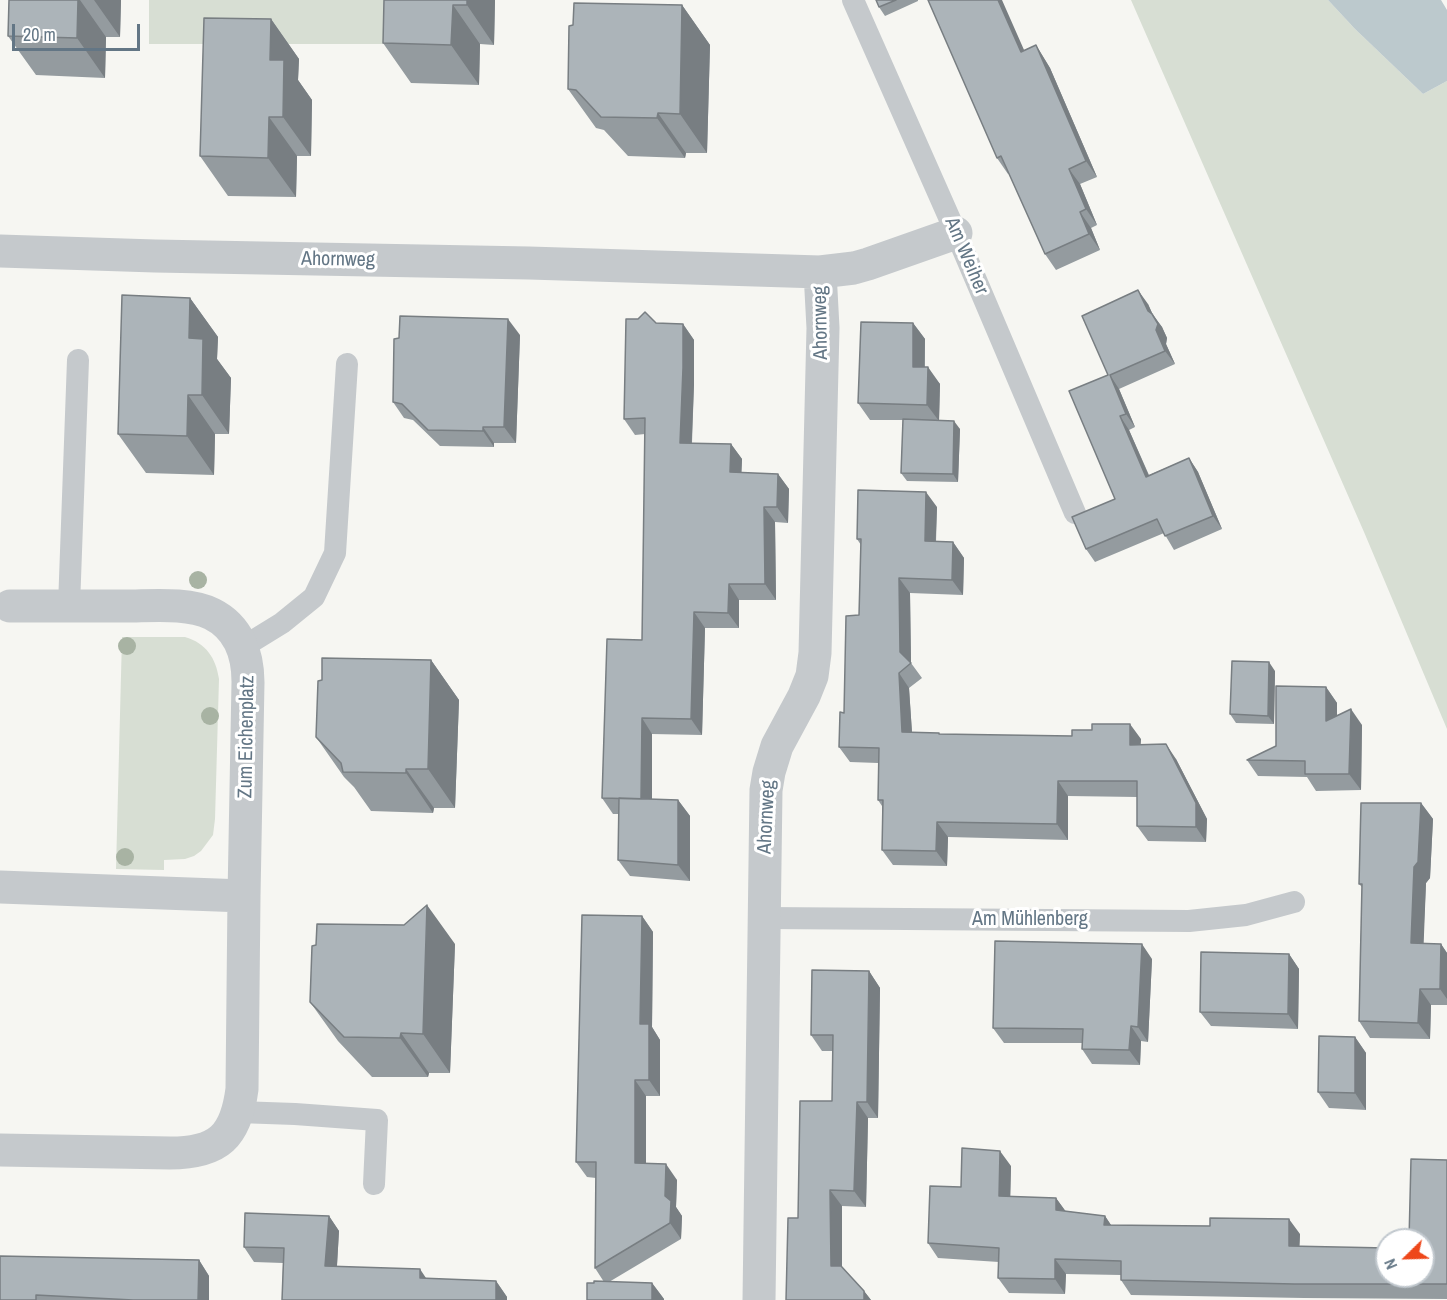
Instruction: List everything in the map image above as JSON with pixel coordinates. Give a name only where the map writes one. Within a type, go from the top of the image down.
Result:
[{"type":"street","name":"Ahornweg","points":[[0,251],[541,263],[820,272],[868,264],[956,233]]},
{"type":"street","name":"Ahornweg","points":[[759,1300],[766,790],[777,746],[812,676],[815,653],[823,328],[820,272]]},
{"type":"street","name":"Zum Eichenplatz","points":[[0,1150],[170,1153],[195,1151],[206,1148],[224,1137],[232,1127],[238,1112],[242,1089],[248,682],[248,664],[243,647],[223,621],[207,612],[169,606],[5,606]]},
{"type":"street","points":[[0,887],[244,896]]},
{"type":"lane","name":"Am Weiher","points":[[853,0],[956,233],[1075,513]]},
{"type":"lane","points":[[69,606],[78,360]]},
{"type":"lane","points":[[243,647],[282,623],[314,597],[335,553],[346,364]]},
{"type":"lane","name":"Am Mühlenberg","points":[[765,918],[1189,921],[1246,915],[1294,902]]},
{"type":"lane","points":[[238,1112],[377,1120],[374,1184]]},
{"type":"shaded area","points":[[149,0],[391,0],[388,44],[149,44]]},
{"type":"shaded area","points":[[1131,0],[1328,0],[1423,94],[1447,81],[1447,729],[1364,532]]},
{"type":"shaded area","points":[[1328,0],[1441,0],[1447,10],[1447,81],[1423,94]]},
{"type":"shaded area","points":[[122,637],[185,637],[199,643],[209,652],[219,679],[213,835],[201,851],[194,856],[164,860],[164,870],[116,869]]},
{"type":"building","points":[[9,0],[78,0],[77,38],[8,36]]},
{"type":"building","points":[[384,0],[467,0],[467,5],[453,5],[451,45],[383,43]]},
{"type":"building","points":[[876,0],[896,0],[879,7]]},
{"type":"building","points":[[928,0],[998,0],[1021,52],[1036,45],[1086,161],[1069,169],[1086,209],[1080,212],[1089,234],[1045,254],[1001,156],[997,158]]},
{"type":"building","points":[[574,3],[682,5],[680,114],[658,113],[657,118],[601,117],[576,90],[568,89],[569,26],[573,25]]},
{"type":"building","points":[[204,18],[271,19],[270,60],[284,60],[283,117],[269,117],[268,158],[200,156]]},
{"type":"building","points":[[1138,290],[1148,311],[1158,324],[1156,330],[1165,351],[1110,375],[1126,414],[1120,416],[1146,477],[1189,458],[1213,516],[1165,536],[1157,519],[1086,549],[1072,517],[1115,499],[1069,391],[1108,375],[1082,316]]},
{"type":"building","points":[[122,295],[190,298],[189,338],[203,339],[202,395],[188,395],[187,436],[118,434]]},
{"type":"building","points":[[645,312],[656,323],[683,324],[680,443],[731,444],[730,472],[778,474],[777,507],[764,507],[765,584],[729,584],[728,613],[694,612],[691,719],[642,718],[641,799],[602,798],[607,639],[642,640],[645,418],[624,419],[626,319],[638,319]]},
{"type":"building","points":[[400,316],[508,319],[504,427],[483,427],[483,431],[428,430],[402,404],[393,402],[394,339],[399,338]]},
{"type":"building","points":[[861,322],[913,323],[913,367],[928,367],[927,405],[858,403]]},
{"type":"building","points":[[903,419],[954,421],[953,474],[901,473]]},
{"type":"building","points":[[858,490],[926,492],[925,541],[953,542],[952,580],[899,578],[900,652],[911,663],[899,673],[902,732],[1072,736],[1072,730],[1092,730],[1092,724],[1130,724],[1130,745],[1166,744],[1196,803],[1196,827],[1137,826],[1137,781],[1058,781],[1057,824],[937,822],[936,851],[882,850],[883,800],[878,800],[879,748],[839,747],[840,712],[844,713],[846,616],[859,615],[861,539],[857,539]]},
{"type":"building","points":[[322,658],[431,660],[428,769],[406,769],[406,773],[343,772],[341,763],[316,737],[318,681],[322,680]]},
{"type":"building","points":[[1232,661],[1269,662],[1268,716],[1230,714]]},
{"type":"building","points":[[1276,686],[1326,687],[1326,721],[1351,709],[1349,774],[1305,774],[1305,761],[1247,760],[1276,746]]},
{"type":"building","points":[[619,798],[678,800],[678,865],[618,860]]},
{"type":"building","points":[[1361,803],[1421,803],[1418,862],[1414,867],[1411,943],[1441,944],[1440,989],[1420,989],[1418,1023],[1359,1021]]},
{"type":"building","points":[[427,905],[423,1034],[401,1033],[400,1038],[344,1037],[310,1002],[312,946],[316,945],[317,924],[404,925]]},
{"type":"building","points":[[582,915],[642,916],[640,1024],[649,1024],[649,1080],[635,1080],[635,1163],[666,1164],[665,1196],[671,1201],[670,1223],[595,1268],[596,1162],[576,1162]]},
{"type":"building","points":[[995,941],[1142,944],[1138,1027],[1131,1026],[1129,1050],[1082,1049],[1083,1029],[993,1028]]},
{"type":"building","points":[[1201,952],[1289,954],[1288,1014],[1200,1012]]},
{"type":"building","points":[[812,970],[869,971],[867,1102],[857,1102],[854,1191],[830,1190],[831,1266],[841,1266],[864,1291],[864,1300],[786,1300],[788,1218],[798,1218],[800,1101],[832,1101],[833,1035],[811,1035]]},
{"type":"building","points":[[1319,1036],[1355,1037],[1355,1093],[1318,1092]]},
{"type":"building","points":[[962,1148],[1000,1151],[999,1196],[1056,1198],[1056,1210],[1105,1216],[1104,1225],[1210,1226],[1210,1218],[1289,1219],[1289,1246],[1375,1248],[1375,1284],[1121,1280],[1121,1261],[1055,1259],[1055,1279],[998,1278],[999,1248],[928,1243],[930,1186],[961,1187]]},
{"type":"building","points":[[1411,1159],[1447,1160],[1447,1284],[1435,1284],[1435,1228],[1409,1228]]},
{"type":"building","points":[[245,1213],[329,1216],[325,1266],[420,1269],[420,1278],[496,1281],[496,1300],[282,1300],[284,1248],[244,1247]]},
{"type":"building","points":[[0,1256],[199,1260],[198,1300],[133,1300],[36,1295],[36,1300],[0,1300]]},
{"type":"building","points":[[594,1281],[652,1283],[652,1300],[587,1300],[587,1283],[594,1283]]}]
